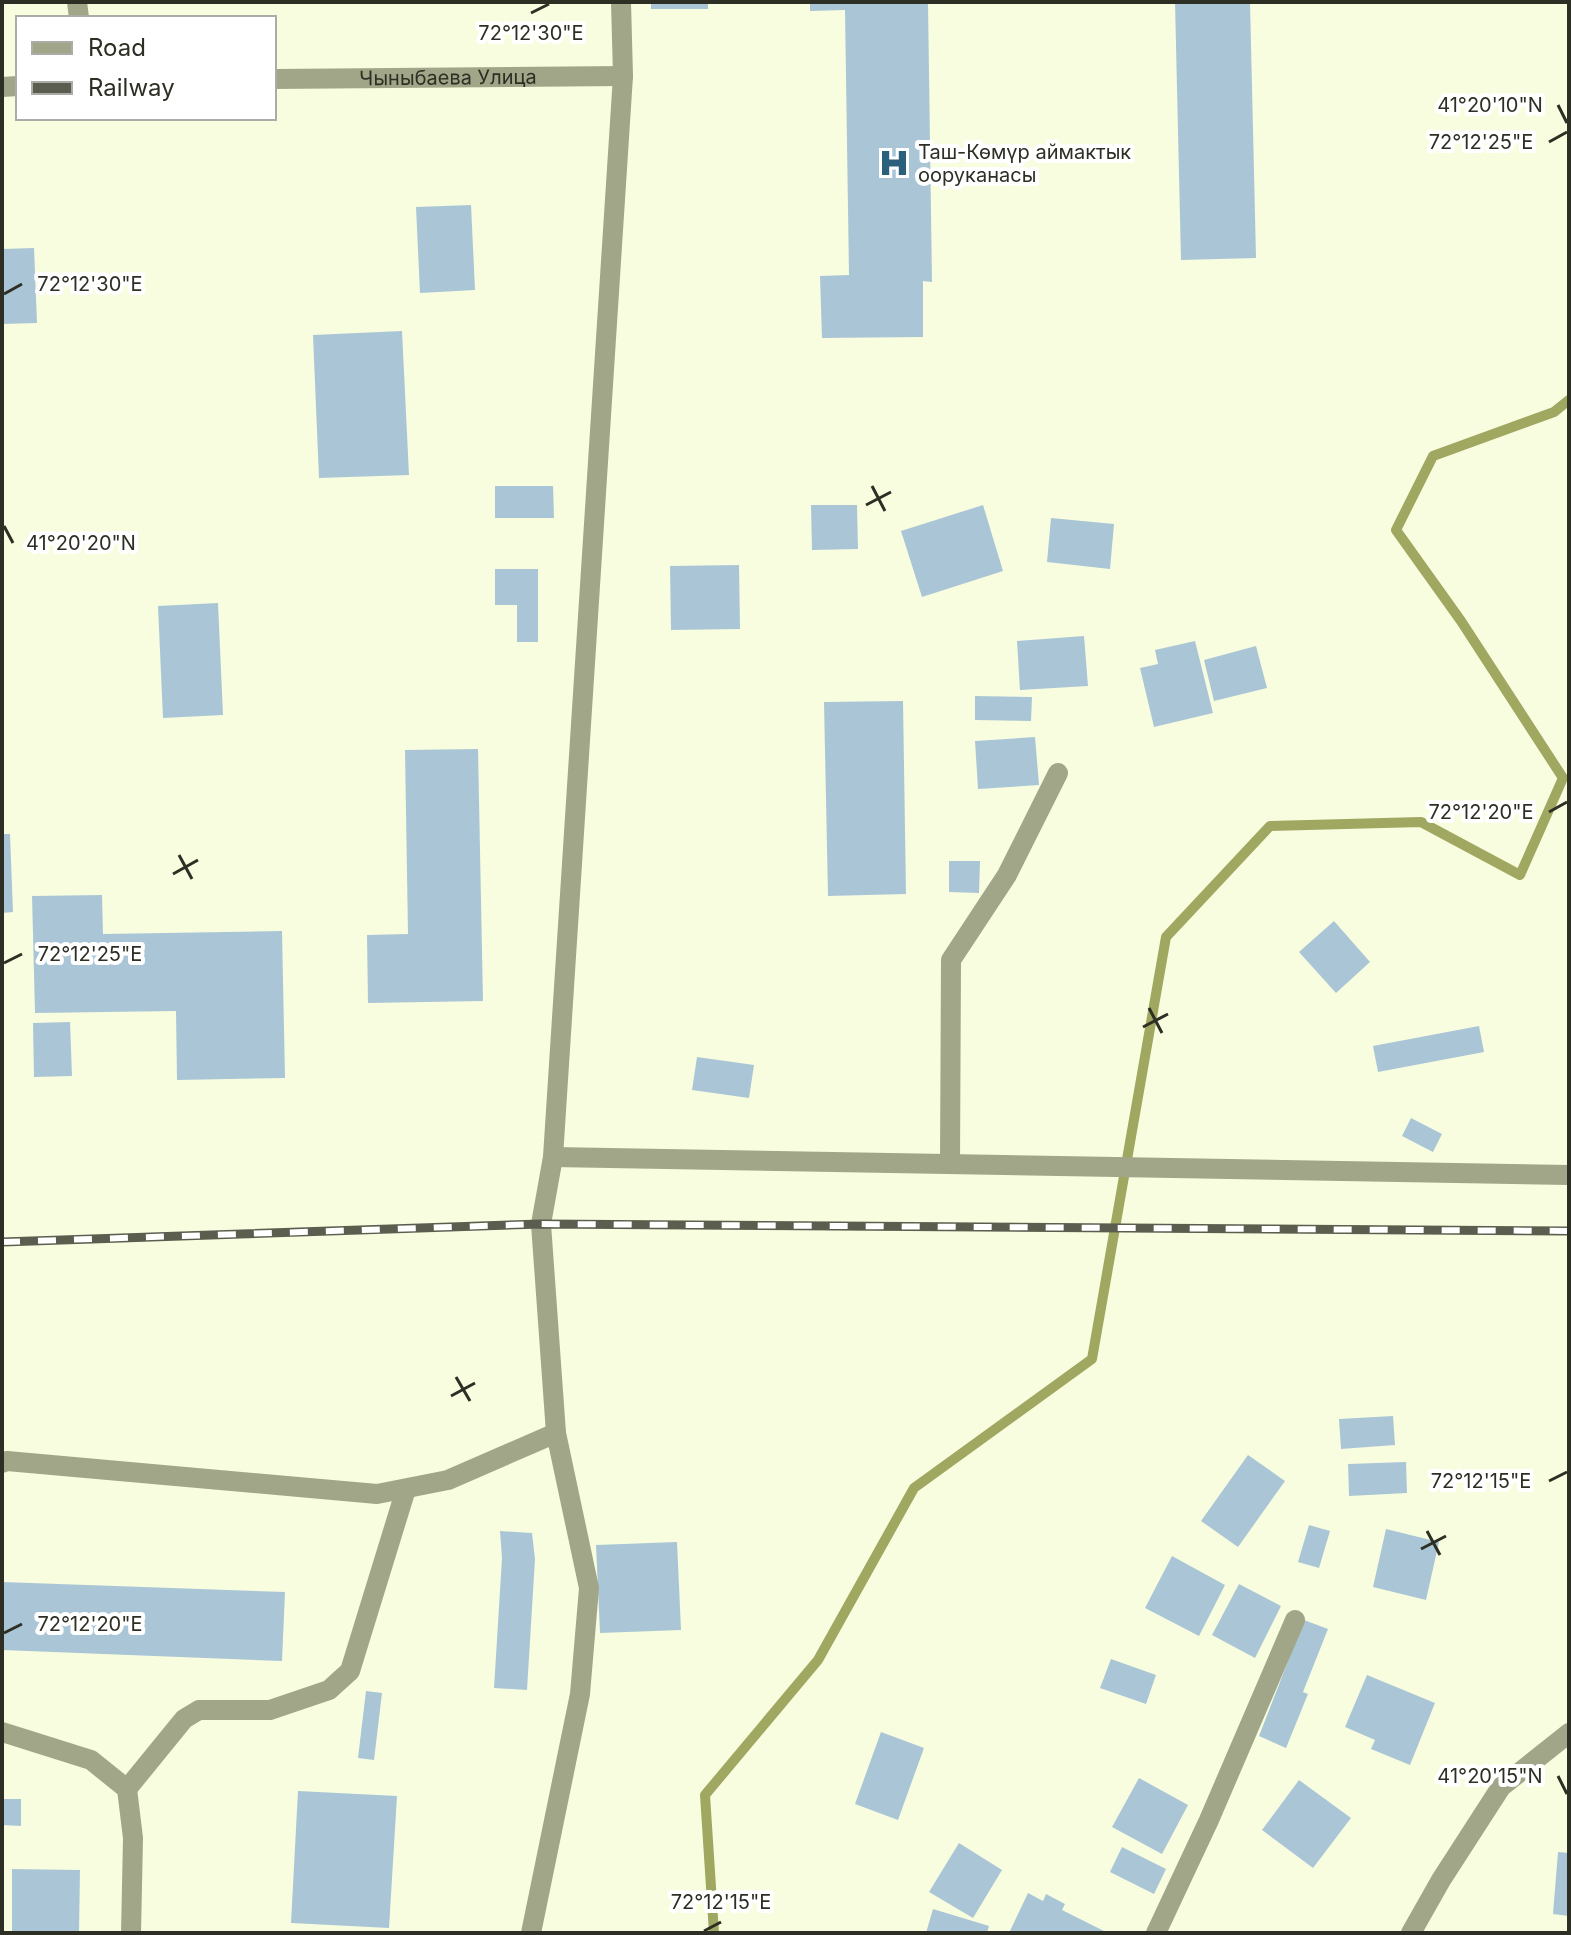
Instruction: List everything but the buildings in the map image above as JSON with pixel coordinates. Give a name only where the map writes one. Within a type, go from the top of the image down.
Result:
[{"type":"street","points":[[531,1933],[580,1694],[589,1588],[556,1433],[541,1224],[553,1157],[623,76],[621,2]]},
{"type":"street","name":"Чыныбаева Улица","points":[[276,79],[623,76]]},
{"type":"street","points":[[950,1164],[951,960],[1007,875],[1058,773]]},
{"type":"street","points":[[553,1157],[1569,1175]]},
{"type":"street","points":[[2,1463],[7,1461],[377,1494],[448,1480],[556,1433]]},
{"type":"street","points":[[127,1789],[184,1719],[199,1710],[270,1710],[329,1690],[350,1671],[406,1489]]},
{"type":"street","points":[[1156,1933],[1209,1820],[1295,1620]]},
{"type":"street","points":[[2,1732],[91,1760],[127,1789],[133,1838],[131,1933]]},
{"type":"street","points":[[1411,1933],[1501,1787],[1569,1733]]},
{"type":"waterway","points":[[714,1933],[705,1795],[818,1660],[914,1488],[1092,1359],[1166,937],[1270,826],[1421,822],[1520,875],[1563,778],[1461,621],[1396,530],[1433,456],[1554,412],[1569,400]]},
{"type":"railway","points":[[2,1242],[541,1224],[1569,1231]]},
{"type":"place","name":"Таш-Көмүр аймактык ооруканасы","points":[[894,163]]}]
